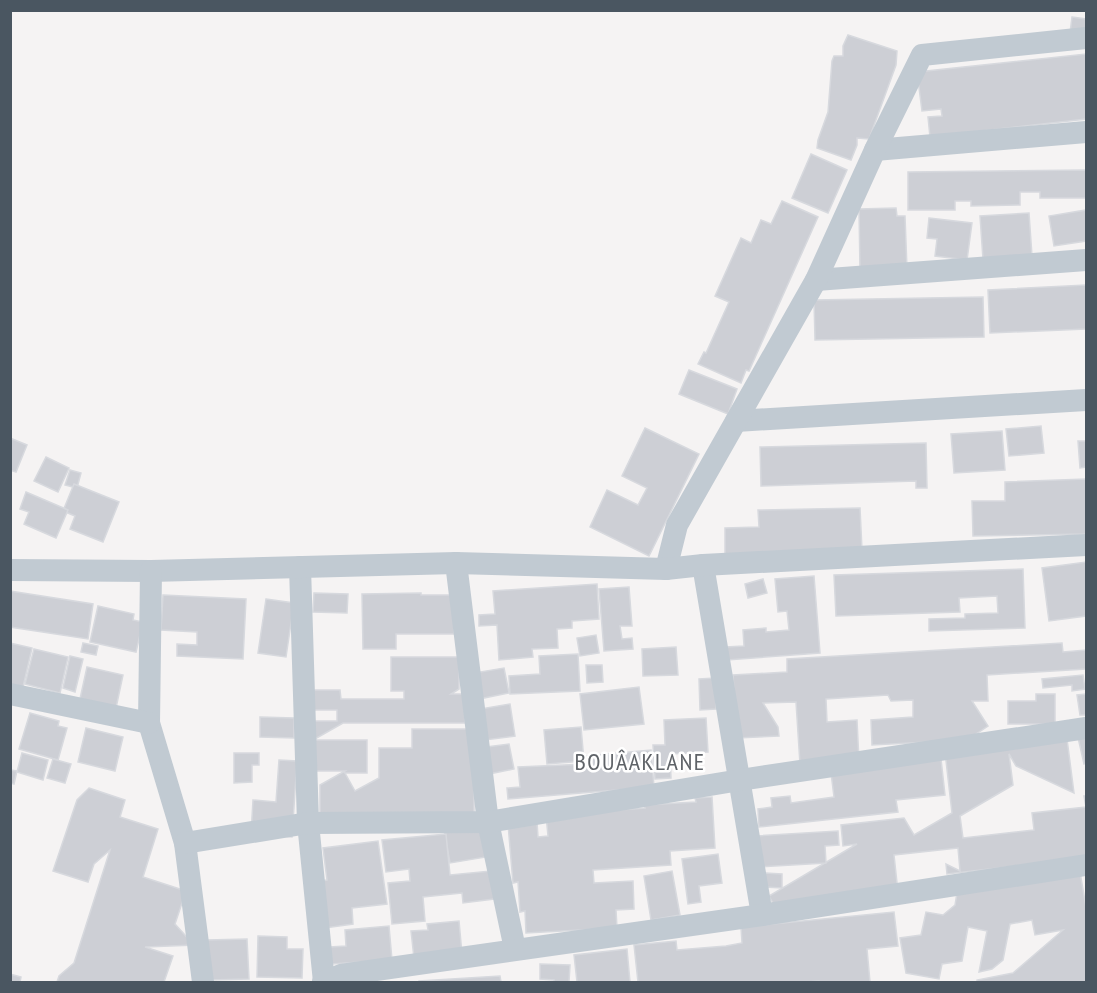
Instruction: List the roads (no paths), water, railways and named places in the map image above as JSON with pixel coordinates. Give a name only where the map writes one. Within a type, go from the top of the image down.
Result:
[{"type":"street","points":[[666,569],[677,525],[816,280],[921,55],[1086,38]]},
{"type":"street","points":[[875,150],[1086,132]]},
{"type":"street","points":[[816,280],[1086,260]]},
{"type":"street","points":[[736,421],[1086,400]]},
{"type":"street","points":[[10,570],[151,571],[456,562],[666,569],[703,565],[1086,545]]},
{"type":"street","points":[[456,562],[488,822],[515,949]]},
{"type":"street","points":[[703,565],[762,915]]},
{"type":"street","points":[[300,567],[308,823],[323,982],[341,975],[762,915],[1086,865]]},
{"type":"street","points":[[151,571],[149,723],[185,843],[203,982]]},
{"type":"street","points":[[10,694],[149,723]]},
{"type":"street","points":[[185,843],[308,823],[488,822],[740,780],[1086,728]]},
{"type":"district","name":"BOUÂAKLANE","points":[[640,762]]}]
